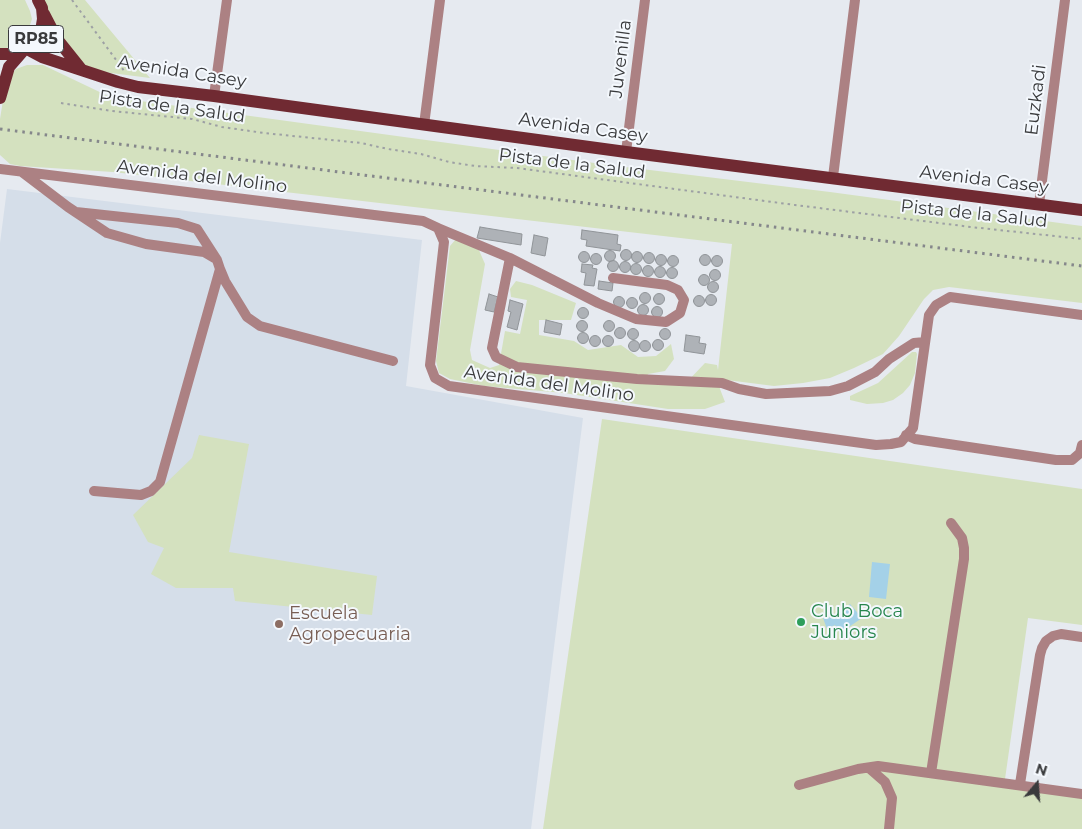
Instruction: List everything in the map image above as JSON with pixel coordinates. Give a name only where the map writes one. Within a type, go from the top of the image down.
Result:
[{"type":"main road","name":"RP85","points":[[0,98],[9,67],[35,41],[41,31],[43,19],[40,4]]},
{"type":"main road","points":[[40,4],[57,39],[81,69]]},
{"type":"main road","name":"Avenida Casey","points":[[25,50],[138,87],[1082,210]]},
{"type":"main road","name":"RP85","points":[[0,54],[11,54],[25,50]]},
{"type":"street","points":[[214,96],[227,0]]},
{"type":"street","points":[[424,125],[440,0]]},
{"type":"street","name":"Juvenilla","points":[[626,152],[645,0]]},
{"type":"street","points":[[833,177],[855,0]]},
{"type":"street","name":"Euzkadi","points":[[1039,204],[1065,0]]},
{"type":"street","name":"Avenida del Molino","points":[[0,169],[423,221],[438,228],[444,242],[430,365],[435,378],[449,386],[876,445],[901,442],[906,435]]},
{"type":"street","points":[[21,172],[107,233],[146,244],[204,252],[218,264]]},
{"type":"street","points":[[76,212],[178,223],[198,229],[218,264],[225,281],[247,317],[260,326],[393,362]]},
{"type":"street","points":[[438,228],[510,258],[598,303],[636,319],[666,322],[680,313],[684,300],[678,290],[667,285],[613,278]]},
{"type":"street","points":[[510,258],[492,348],[496,357],[517,367],[637,379],[722,383],[739,389],[766,394],[830,391],[848,386],[875,372],[889,358],[914,343],[925,342]]},
{"type":"street","points":[[94,491],[140,494],[151,491],[160,482],[218,264]]},
{"type":"street","points":[[1082,315],[950,297],[936,305],[928,315],[912,428],[906,435],[915,439],[1056,460],[1072,460],[1080,453],[1082,444]]},
{"type":"street","points":[[930,773],[964,560],[962,538],[950,524]]},
{"type":"street","points":[[1020,784],[1040,655],[1046,641],[1053,636],[1061,634],[1082,637]]},
{"type":"street","points":[[799,785],[858,769],[878,766],[1082,794]]},
{"type":"street","points":[[869,768],[885,782],[892,798],[892,815],[889,829]]},
{"type":"path","points":[[72,0],[126,73]]},
{"type":"path","name":"Pista de la Salud","points":[[61,103],[112,111],[192,119],[222,127],[264,133],[361,142],[376,147],[421,154],[466,165],[517,168],[805,207],[1082,239]]},
{"type":"shaded area","name":"Escuela Agropecuaria","points":[[7,189],[422,240],[406,386],[583,418],[531,829],[0,829],[0,243]]},
{"type":"green space","points":[[0,0],[25,0],[30,11],[32,19],[27,34],[15,46],[0,48]]},
{"type":"green space","points":[[40,0],[85,0],[150,78],[103,72],[85,66],[68,55]]},
{"type":"green space","points":[[27,65],[43,65],[108,96],[126,99],[609,165],[1082,226],[1082,303],[949,287],[933,290],[924,299],[899,336],[883,354],[830,378],[803,383],[774,386],[719,379],[720,389],[725,402],[705,409],[668,409],[564,393],[484,386],[450,379],[439,373],[436,361],[450,246],[456,239],[478,248],[485,264],[470,350],[472,360],[490,368],[499,365],[505,331],[520,334],[527,300],[511,297],[510,289],[516,281],[532,285],[576,303],[571,320],[539,320],[539,335],[574,341],[588,350],[621,345],[638,357],[656,356],[671,344],[674,359],[665,371],[648,374],[646,384],[684,385],[705,363],[717,365],[718,370],[732,244],[113,172],[10,164],[0,155],[0,119],[4,94],[8,79],[16,69]]},
{"type":"green space","points":[[912,352],[917,354],[915,373],[910,385],[903,393],[893,400],[883,403],[867,404],[850,400],[850,396],[878,383]]},
{"type":"green space","name":"Club Boca Juniors","points":[[602,419],[1082,489],[1082,625],[1028,618],[1004,786],[1082,798],[1082,829],[543,829]]},
{"type":"green space","points":[[199,435],[249,444],[229,552],[377,576],[372,615],[235,601],[233,588],[176,588],[151,574],[164,548],[148,542],[133,515],[192,458]]},
{"type":"water","points":[[872,562],[890,564],[886,599],[869,597]]},
{"type":"water","points":[[850,604],[862,618],[840,633],[835,625],[827,629],[823,618],[835,617]]},
{"type":"building","points":[[480,227],[522,234],[521,245],[477,238]]},
{"type":"building","points":[[582,230],[618,235],[617,244],[621,245],[620,251],[586,246],[587,240],[581,239]]},
{"type":"building","points":[[534,235],[548,238],[545,256],[531,253]]},
{"type":"building","points":[[624,250],[628,250],[631,255],[630,259],[624,260],[621,257],[621,253]]},
{"type":"building","points":[[608,251],[612,251],[615,256],[614,260],[608,261],[605,258],[605,254]]},
{"type":"building","points":[[582,252],[586,252],[589,257],[588,261],[582,262],[579,259],[579,255]]},
{"type":"building","points":[[635,252],[639,252],[642,257],[641,261],[635,262],[632,259],[632,255]]},
{"type":"building","points":[[647,253],[651,253],[654,258],[653,262],[647,263],[644,260],[644,256]]},
{"type":"building","points":[[594,254],[598,254],[601,259],[600,263],[594,264],[591,261],[591,257]]},
{"type":"building","points":[[659,255],[663,255],[666,260],[665,264],[659,265],[656,262],[656,258]]},
{"type":"building","points":[[703,255],[707,255],[710,260],[709,264],[703,265],[700,262],[700,258]]},
{"type":"building","points":[[671,256],[675,256],[678,261],[677,265],[671,266],[668,263],[668,259]]},
{"type":"building","points":[[715,256],[719,256],[722,261],[721,265],[715,266],[712,263],[712,259]]},
{"type":"building","points":[[611,261],[615,261],[618,266],[617,270],[611,271],[608,268],[608,264]]},
{"type":"building","points":[[623,262],[627,262],[630,267],[629,271],[623,272],[620,269],[620,265]]},
{"type":"building","points":[[582,264],[593,265],[592,268],[597,269],[594,286],[584,285],[586,273],[581,272]]},
{"type":"building","points":[[634,264],[638,264],[641,269],[640,273],[634,274],[631,271],[631,267]]},
{"type":"building","points":[[646,266],[650,266],[653,271],[652,275],[646,276],[643,273],[643,269]]},
{"type":"building","points":[[658,267],[662,267],[665,272],[664,276],[658,277],[655,274],[655,270]]},
{"type":"building","points":[[670,268],[674,268],[677,273],[676,277],[670,278],[667,275],[667,271]]},
{"type":"building","points":[[713,270],[717,270],[720,275],[719,279],[713,280],[710,277],[710,273]]},
{"type":"building","points":[[702,275],[706,275],[709,280],[708,284],[702,285],[699,282],[699,278]]},
{"type":"building","points":[[599,281],[613,283],[612,291],[598,289]]},
{"type":"building","points":[[711,282],[715,282],[718,287],[717,291],[711,292],[708,289],[708,285]]},
{"type":"building","points":[[643,293],[647,293],[650,298],[649,302],[643,303],[640,300],[640,296]]},
{"type":"building","points":[[489,294],[498,297],[494,312],[485,310]]},
{"type":"building","points":[[657,294],[661,294],[664,299],[663,303],[657,304],[654,301],[654,297]]},
{"type":"building","points":[[709,295],[713,295],[716,300],[715,304],[709,305],[706,302],[706,298]]},
{"type":"building","points":[[697,296],[701,296],[704,301],[703,305],[697,306],[694,303],[694,299]]},
{"type":"building","points":[[617,297],[621,297],[624,302],[623,306],[617,307],[614,304],[614,300]]},
{"type":"building","points":[[630,298],[634,298],[637,303],[636,307],[630,308],[627,305],[627,301]]},
{"type":"building","points":[[510,300],[523,304],[517,330],[507,327],[511,312],[508,311]]},
{"type":"building","points":[[641,305],[645,305],[648,310],[647,314],[641,315],[638,312],[638,308]]},
{"type":"building","points":[[655,307],[659,307],[662,312],[661,316],[655,317],[652,314],[652,310]]},
{"type":"building","points":[[581,308],[585,308],[588,313],[587,317],[581,318],[578,315],[578,311]]},
{"type":"building","points":[[546,320],[562,324],[560,335],[544,332]]},
{"type":"building","points":[[580,321],[584,321],[587,326],[586,330],[580,331],[577,328],[577,324]]},
{"type":"building","points":[[607,321],[611,321],[614,326],[613,330],[607,331],[604,328],[604,324]]},
{"type":"building","points":[[618,328],[622,328],[625,333],[624,337],[618,338],[615,335],[615,331]]},
{"type":"building","points":[[631,329],[635,329],[638,334],[637,338],[631,339],[628,336],[628,332]]},
{"type":"building","points":[[663,329],[667,329],[670,334],[669,338],[663,339],[660,336],[660,332]]},
{"type":"building","points":[[581,333],[585,333],[588,338],[587,342],[581,343],[578,340],[578,336]]},
{"type":"building","points":[[686,335],[700,337],[699,343],[706,344],[704,354],[684,351]]},
{"type":"building","points":[[593,336],[597,336],[600,341],[599,345],[593,346],[590,343],[590,339]]},
{"type":"building","points":[[606,336],[610,336],[613,341],[612,345],[606,346],[603,343],[603,339]]},
{"type":"building","points":[[656,340],[660,340],[663,345],[662,349],[656,350],[653,347],[653,343]]},
{"type":"building","points":[[632,341],[636,341],[639,346],[638,350],[632,351],[629,348],[629,344]]},
{"type":"building","points":[[643,341],[647,341],[650,346],[649,350],[643,351],[640,348],[640,344]]},
{"type":"railway","points":[[0,129],[1082,266]]},
{"type":"place","name":"Club Boca Juniors","points":[[801,622]]},
{"type":"place","name":"Escuela Agropecuaria","points":[[279,624]]}]
